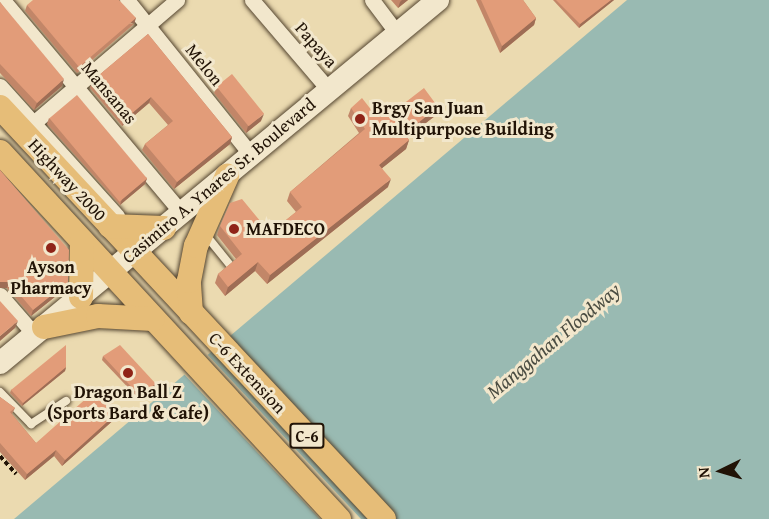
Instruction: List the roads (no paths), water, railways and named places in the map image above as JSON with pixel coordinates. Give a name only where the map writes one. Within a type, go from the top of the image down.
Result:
[{"type":"main road","name":"Casimiro A. Ynares Sr. Boulevard","points":[[0,363],[438,0]]},
{"type":"main road","name":"Highway 2000","points":[[0,107],[28,127],[119,227],[134,253]]},
{"type":"main road","name":"Highway 2000","points":[[0,153],[110,273]]},
{"type":"main road","points":[[196,318],[189,281],[202,230],[227,176]]},
{"type":"main road","points":[[119,227],[173,220]]},
{"type":"main road","points":[[81,297],[82,243]]},
{"type":"main road","name":"C-6 Extension","points":[[134,253],[384,519]]},
{"type":"main road","name":"C-6 Extension","points":[[110,273],[339,519]]},
{"type":"main road","points":[[39,331],[98,316],[156,323]]},
{"type":"street","name":"Mansanas","points":[[3,0],[78,85],[173,220]]},
{"type":"street","name":"Melon","points":[[127,0],[251,155]]},
{"type":"street","points":[[28,127],[177,0]]},
{"type":"street","name":"Papaya","points":[[252,0],[328,89]]},
{"type":"street","points":[[372,0],[398,33]]},
{"type":"street","name":"Highway 2000","points":[[0,86],[28,127]]},
{"type":"street","points":[[0,295],[39,331]]},
{"type":"lane","points":[[202,230],[230,265]]},
{"type":"lane","points":[[0,392],[31,424],[66,401]]},
{"type":"water","name":"Manggahan Floodway","points":[[627,0],[769,0],[769,519],[14,519]]},
{"type":"place","name":"Brgy San Juan Multipurpose Building","points":[[360,119]]},
{"type":"place","name":"MAFDECO","points":[[234,229]]},
{"type":"place","name":"Ayson Pharmacy","points":[[51,248]]},
{"type":"place","name":"Dragon Ball Z (Sports Bard & Cafe)","points":[[128,373]]}]
